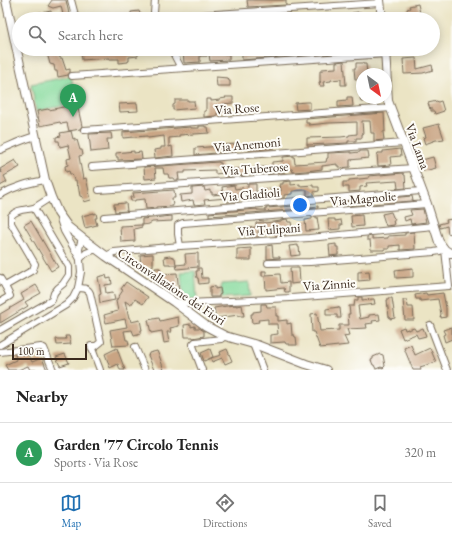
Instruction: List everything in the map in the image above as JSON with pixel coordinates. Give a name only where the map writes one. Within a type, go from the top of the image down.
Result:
[{"type":"street","name":"Circonvallazione dei Fiori","points":[[6,0],[12,27]]},
{"type":"street","points":[[71,0],[74,12]]},
{"type":"street","points":[[154,12],[155,0]]},
{"type":"street","points":[[248,12],[380,2],[381,12]]},
{"type":"street","name":"Circonvallazione dei Fiori","points":[[18,56],[45,180],[58,213],[68,227],[96,249],[174,302],[206,326],[225,336],[253,344],[308,367],[326,370]]},
{"type":"street","points":[[175,56],[181,68]]},
{"type":"street","points":[[72,76],[334,56]]},
{"type":"street","name":"Via Lama","points":[[385,56],[388,101],[427,204],[439,242],[447,251]]},
{"type":"street","name":"Via Rose","points":[[84,130],[391,108]]},
{"type":"street","points":[[0,150],[36,136]]},
{"type":"street","name":"Via Anemoni","points":[[92,167],[404,143]]},
{"type":"street","name":"Via Tuberose","points":[[99,190],[413,168]]},
{"type":"street","points":[[0,195],[21,185],[45,180]]},
{"type":"street","name":"Via Gladioli","points":[[104,217],[422,191]]},
{"type":"street","points":[[5,286],[33,270],[35,264],[11,224],[11,216],[21,210],[34,208],[51,197]]},
{"type":"street","name":"Via Magnolie","points":[[180,246],[178,226],[182,223],[427,204]]},
{"type":"street","points":[[0,330],[52,300],[54,293],[69,275],[69,267],[34,208]]},
{"type":"street","points":[[58,213],[64,231],[80,259]]},
{"type":"street","name":"Via Tulipani","points":[[106,256],[114,252],[180,246],[309,238],[434,226]]},
{"type":"street","points":[[0,345],[66,305],[73,298],[78,288],[81,272],[79,249],[82,238]]},
{"type":"street","points":[[80,259],[86,253],[96,249]]},
{"type":"street","points":[[268,264],[447,251]]},
{"type":"street","name":"Via Zinnie","points":[[174,302],[189,303],[291,298],[449,286],[447,251]]},
{"type":"street","points":[[0,278],[10,296],[0,302]]},
{"type":"street","points":[[78,288],[87,289],[90,293],[101,340],[99,344],[91,346],[100,370]]},
{"type":"street","points":[[430,325],[447,370]]},
{"type":"street","points":[[202,370],[193,344],[195,342],[221,339],[225,336]]},
{"type":"street","points":[[253,344],[263,370]]},
{"type":"street","points":[[0,352],[41,347],[44,348],[53,370]]},
{"type":"street","points":[[135,347],[144,370]]},
{"type":"green space","points":[[71,76],[77,103],[36,111],[31,84]]},
{"type":"green space","points":[[195,271],[197,299],[183,300],[181,272]]},
{"type":"green space","points":[[249,282],[250,296],[222,298],[221,284]]},
{"type":"building","points":[[52,0],[66,0],[69,12],[62,12],[61,6],[53,8],[48,6]]},
{"type":"building","points":[[247,0],[286,0],[286,5],[248,7]]},
{"type":"building","points":[[418,4],[420,12],[408,12],[407,9],[410,8],[409,6]]},
{"type":"building","points":[[48,56],[59,56],[60,58],[62,58],[66,70],[70,69],[70,72],[68,75],[58,77],[54,65],[50,64]]},
{"type":"building","points":[[82,56],[138,56],[129,57],[128,62],[119,63],[119,59],[109,58],[82,60]]},
{"type":"building","points":[[184,56],[200,56],[200,62],[184,63]]},
{"type":"building","points":[[209,56],[229,56],[229,60],[210,61]]},
{"type":"building","points":[[242,56],[295,56],[242,60]]},
{"type":"building","points":[[416,58],[417,69],[432,65],[433,70],[423,73],[404,74],[403,59]]},
{"type":"building","points":[[344,61],[346,85],[341,85],[341,79],[323,82],[324,86],[320,86],[320,71],[322,71],[322,69],[336,68],[336,62]]},
{"type":"building","points":[[356,63],[366,64],[366,68],[356,68]]},
{"type":"building","points":[[354,68],[356,68],[356,79],[355,79]]},
{"type":"building","points":[[216,77],[228,78],[230,81],[230,86],[217,86]]},
{"type":"building","points":[[225,97],[233,97],[233,103],[223,104],[223,112],[217,113],[217,116],[204,117],[204,111],[206,111],[206,99],[211,99],[211,101],[220,100],[226,98]]},
{"type":"building","points":[[347,97],[352,97],[353,106],[338,107],[338,101],[347,100]]},
{"type":"building","points":[[175,100],[194,101],[195,108],[173,110]]},
{"type":"building","points":[[441,101],[444,111],[435,114],[434,111],[431,111],[428,103]]},
{"type":"building","points":[[310,102],[310,109],[296,110],[295,103]]},
{"type":"building","points":[[137,103],[138,111],[120,112],[119,104]]},
{"type":"building","points":[[77,104],[82,126],[80,129],[69,131],[67,123],[61,124],[60,122],[40,126],[37,111]]},
{"type":"building","points":[[384,113],[384,140],[374,141],[374,133],[371,133],[370,121],[362,121],[362,138],[356,138],[356,141],[348,141],[348,143],[307,145],[307,138],[341,137],[357,134],[357,122],[309,125],[309,123],[306,123],[306,119]]},
{"type":"building","points":[[439,124],[444,139],[425,144],[423,138],[426,137],[423,128]]},
{"type":"building","points":[[199,126],[208,127],[209,133],[179,135],[179,137],[169,138],[169,147],[172,146],[173,156],[155,158],[154,150],[165,147],[164,136],[148,138],[147,136],[123,138],[123,132],[191,127],[199,128]]},
{"type":"building","points":[[71,131],[73,139],[75,138],[75,141],[77,140],[83,155],[79,156],[81,168],[83,179],[86,178],[91,200],[84,202],[83,197],[80,196],[76,180],[74,180],[69,171],[66,172],[65,166],[68,165],[67,159],[71,158],[68,145],[60,147],[59,141],[56,141],[56,137],[61,136],[60,133]]},
{"type":"building","points":[[111,133],[112,139],[107,139],[108,150],[91,152],[89,134]]},
{"type":"building","points":[[273,143],[274,148],[249,150],[248,145]]},
{"type":"building","points":[[237,144],[237,151],[195,155],[195,148]]},
{"type":"building","points":[[400,149],[401,156],[390,157],[391,165],[378,166],[378,153]]},
{"type":"building","points":[[134,151],[134,153],[141,152],[142,159],[118,160],[118,157],[116,157],[116,153]]},
{"type":"building","points":[[368,151],[369,158],[350,160],[350,167],[340,168],[337,164],[322,166],[322,169],[306,171],[293,172],[292,169],[285,169],[285,172],[262,174],[254,171],[254,167],[272,167],[272,162],[283,161],[283,157],[294,156],[295,164],[326,162],[328,153],[351,153]]},
{"type":"building","points":[[433,157],[436,168],[424,171],[422,160]]},
{"type":"building","points":[[15,160],[20,167],[4,176],[7,182],[0,186],[0,170],[2,173],[0,169]]},
{"type":"building","points":[[221,163],[221,166],[222,165],[223,173],[215,174],[215,170],[185,171],[185,173],[178,173],[179,180],[174,180],[174,178],[169,178],[168,174],[164,174],[163,168],[155,168],[156,178],[145,179],[144,167]]},
{"type":"building","points":[[244,168],[245,175],[225,177],[224,170]]},
{"type":"building","points":[[403,173],[405,175],[406,188],[396,189],[398,188],[397,181],[366,183],[367,186],[360,187],[360,191],[349,192],[349,187],[343,187],[343,182],[349,182],[349,180],[369,178],[369,176]]},
{"type":"building","points":[[291,181],[291,185],[300,184],[300,186],[313,185],[313,187],[319,187],[319,191],[314,192],[314,195],[307,196],[307,190],[292,191],[292,194],[284,195],[284,198],[273,199],[273,192],[281,191],[280,184]]},
{"type":"building","points":[[248,184],[256,184],[256,192],[265,191],[264,189],[270,188],[270,191],[272,190],[272,194],[259,195],[257,200],[249,201],[248,192],[238,193],[239,201],[227,202],[227,198],[204,200],[205,204],[194,205],[193,200],[181,202],[180,195],[192,194],[192,188],[204,187],[205,191],[210,190],[210,192],[212,192],[212,195],[223,194],[222,187],[234,185],[235,189],[248,187]]},
{"type":"building","points":[[174,190],[175,198],[172,198],[173,206],[146,209],[145,199],[131,201],[130,197],[134,197],[133,193]]},
{"type":"building","points":[[412,196],[413,201],[344,206],[343,202]]},
{"type":"building","points":[[126,203],[127,211],[115,212],[114,204]]},
{"type":"building","points":[[309,205],[310,207],[318,206],[318,208],[209,216],[209,213],[257,209],[266,210],[266,208]]},
{"type":"building","points":[[423,209],[426,222],[411,224],[410,219],[405,221],[404,217],[412,215],[410,210]]},
{"type":"building","points":[[391,212],[395,219],[393,222],[394,223],[393,225],[386,226],[382,214]]},
{"type":"building","points":[[96,213],[97,218],[95,218],[97,225],[85,228],[82,216]]},
{"type":"building","points":[[362,215],[363,226],[352,227],[351,216]]},
{"type":"building","points":[[172,216],[172,221],[152,222],[142,225],[142,219]]},
{"type":"building","points":[[312,217],[317,217],[319,230],[306,231],[305,220],[312,219]]},
{"type":"building","points":[[287,219],[288,222],[291,222],[292,227],[285,228],[286,235],[276,236],[276,233],[265,234],[265,230],[258,231],[259,237],[250,237],[250,234],[244,235],[243,229],[256,227],[256,223],[281,221]]},
{"type":"building","points":[[328,219],[335,219],[335,221],[341,220],[342,225],[340,225],[340,229],[329,230]]},
{"type":"building","points":[[452,219],[452,233],[448,234],[447,226],[440,228],[439,224],[447,222],[446,220]]},
{"type":"building","points":[[31,221],[58,267],[51,271],[24,225]]},
{"type":"building","points":[[142,225],[142,227],[134,229],[135,241],[121,242],[120,226]]},
{"type":"building","points":[[414,232],[415,249],[400,250],[400,245],[389,246],[389,249],[384,250],[371,250],[370,240],[367,240],[367,237],[372,236],[372,239],[388,238],[388,236],[405,235],[405,233]]},
{"type":"building","points":[[336,244],[336,247],[338,247],[338,255],[330,256],[329,245]]},
{"type":"building","points":[[272,245],[273,257],[280,258],[267,259],[267,246]]},
{"type":"building","points":[[298,245],[300,255],[291,256],[289,246]]},
{"type":"building","points":[[251,248],[251,260],[237,260],[237,249]]},
{"type":"building","points":[[198,253],[198,267],[177,269],[176,265],[186,264],[185,254]]},
{"type":"building","points":[[153,254],[153,266],[141,267],[140,255]]},
{"type":"building","points":[[170,256],[175,258],[176,265],[165,264],[164,257]]},
{"type":"building","points":[[155,268],[160,268],[161,274],[177,273],[179,293],[171,294],[171,292],[169,292],[168,283],[156,283]]},
{"type":"building","points":[[198,268],[201,268],[202,278],[208,278],[208,283],[199,284],[196,271],[198,271]]},
{"type":"building","points":[[290,268],[299,268],[300,283],[291,284]]},
{"type":"building","points":[[413,268],[413,277],[396,278],[395,270]]},
{"type":"building","points":[[262,271],[266,271],[266,275],[280,274],[281,283],[289,282],[289,292],[285,292],[284,288],[266,290],[265,276],[262,276]]},
{"type":"building","points":[[369,271],[370,280],[358,281],[358,272]]},
{"type":"building","points":[[106,275],[107,279],[111,278],[112,284],[105,285],[106,293],[113,292],[115,300],[100,303],[99,295],[101,294],[98,277]]},
{"type":"building","points":[[126,282],[148,297],[143,304],[135,299],[131,305],[125,301],[131,322],[140,320],[142,330],[141,333],[134,335],[132,330],[124,331],[129,345],[113,346],[110,330],[127,327],[125,319],[106,323],[104,315],[118,311],[116,301]]},
{"type":"building","points":[[36,285],[41,293],[25,302],[28,306],[0,323],[0,314],[24,300],[21,294]]},
{"type":"building","points":[[215,286],[215,289],[220,288],[221,294],[219,297],[210,297],[210,287]]},
{"type":"building","points":[[426,293],[427,295],[443,293],[446,317],[440,317],[441,314],[438,299],[420,301],[420,299],[416,299],[415,295]]},
{"type":"building","points":[[358,297],[362,297],[362,300],[374,299],[375,304],[358,306],[360,319],[369,317],[369,315],[379,314],[380,320],[372,321],[373,323],[366,324],[367,328],[347,329],[349,335],[344,336],[348,345],[320,348],[314,332],[312,332],[311,314],[317,313],[320,331],[339,330],[339,325],[349,325],[349,306],[354,306],[355,300],[358,300]]},
{"type":"building","points":[[388,298],[392,298],[395,318],[390,319],[389,317]]},
{"type":"building","points":[[403,300],[407,300],[408,307],[413,307],[414,320],[405,320]]},
{"type":"building","points":[[261,304],[266,304],[267,307],[276,307],[276,316],[278,316],[278,321],[287,320],[287,324],[291,323],[292,335],[296,337],[297,345],[289,345],[285,342],[270,343],[270,335],[278,334],[277,324],[268,324],[268,319],[258,320],[259,322],[252,323],[251,314],[253,314],[253,312],[261,311]]},
{"type":"building","points":[[242,305],[244,316],[239,315],[216,318],[214,308]]},
{"type":"building","points":[[340,308],[341,318],[337,318],[337,315],[326,315],[326,309]]},
{"type":"building","points":[[178,317],[179,326],[170,328],[171,332],[167,332],[169,342],[164,343],[162,331],[151,333],[148,320],[159,318],[160,321]]},
{"type":"building","points":[[191,324],[191,327],[195,326],[195,328],[199,328],[204,331],[204,336],[193,338],[185,337],[184,325]]},
{"type":"building","points":[[404,327],[405,330],[414,328],[416,331],[423,328],[426,336],[418,338],[416,334],[403,339],[399,329]]},
{"type":"building","points":[[452,327],[452,339],[445,342],[443,335],[445,334],[443,330]]},
{"type":"building","points":[[65,336],[69,336],[71,344],[57,345],[56,339],[66,339]]},
{"type":"building","points":[[411,345],[415,355],[430,348],[436,362],[420,367],[421,370],[413,370],[404,348]]},
{"type":"building","points":[[117,348],[125,370],[120,370],[118,364],[110,368],[105,354]]},
{"type":"building","points":[[210,349],[213,357],[204,361],[201,353]]},
{"type":"building","points":[[227,349],[232,361],[225,364],[222,358],[212,362],[211,358],[221,355],[220,352]]},
{"type":"building","points":[[157,351],[164,370],[154,370],[148,355],[149,353]]},
{"type":"building","points":[[28,354],[32,362],[42,358],[47,370],[30,370],[28,366],[18,370],[8,370],[5,365],[16,360],[15,355]]},
{"type":"building","points":[[65,354],[69,363],[60,366],[56,357]]},
{"type":"building","points":[[380,354],[383,355],[385,366],[383,368],[381,367],[376,369],[371,360],[373,357]]},
{"type":"place","name":"Garden '77 Circolo Tennis","points":[[73,117]]}]
